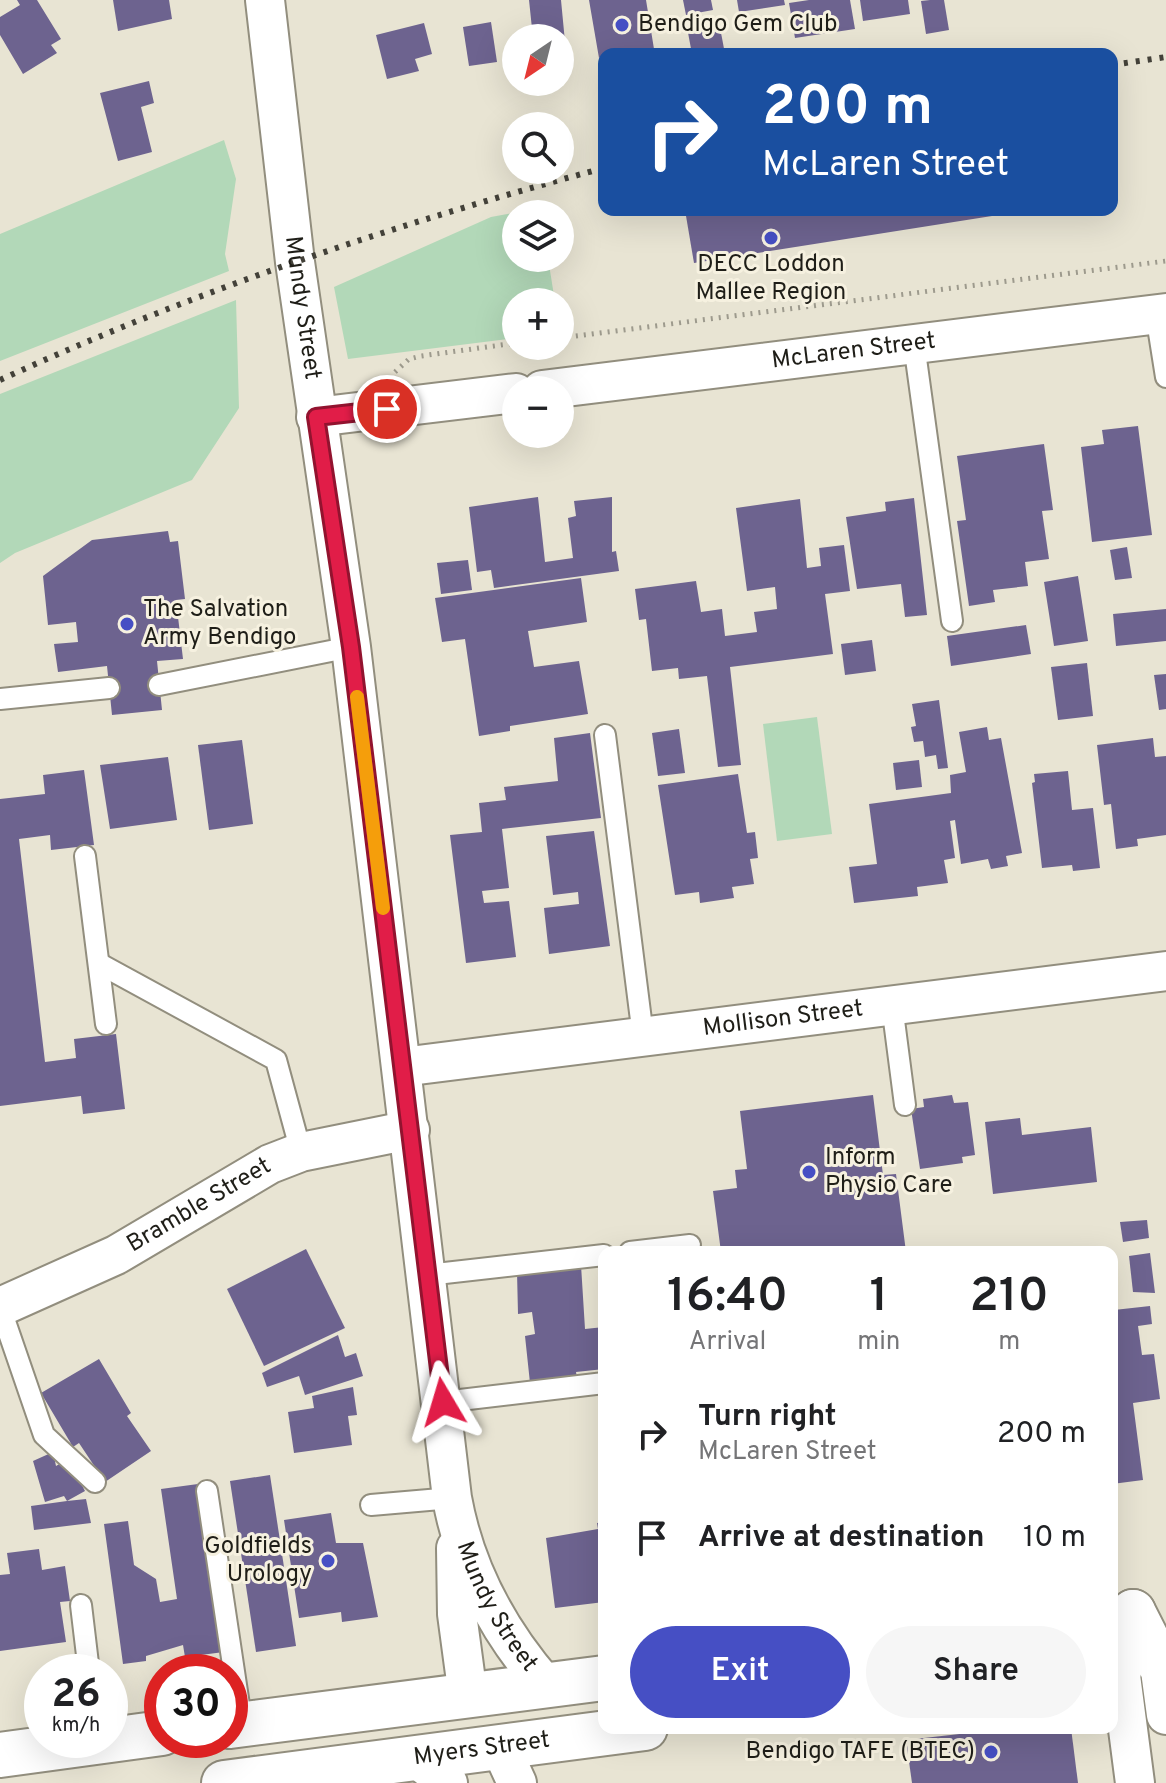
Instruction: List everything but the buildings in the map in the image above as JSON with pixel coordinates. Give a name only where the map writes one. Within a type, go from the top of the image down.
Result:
[{"type":"main road","points":[[1137,1611],[1139,1666]]},
{"type":"main road","points":[[248,1724],[598,1679]]},
{"type":"main road","name":"Mundy Street","points":[[468,1696],[508,1765]]},
{"type":"main road","name":"Myers Street","points":[[224,1783],[508,1765],[623,1734]]},
{"type":"main road","points":[[0,1755],[24,1752]]},
{"type":"street","name":"Mundy Street","points":[[265,0],[316,417],[351,647],[443,1402],[454,1510],[457,1614],[468,1696]]},
{"type":"street","name":"McLaren Street","points":[[574,386],[1161,313]]},
{"type":"street","points":[[316,417],[502,395]]},
{"type":"street","name":"Mollison Street","points":[[402,1067],[1166,971]]},
{"type":"street","name":"Bramble Street","points":[[0,1307],[116,1255],[249,1176],[301,1152],[410,1130]]},
{"type":"street","name":"Mundy Street","points":[[454,1510],[479,1586],[495,1617],[546,1686]]},
{"type":"street","points":[[1139,1666],[1166,1715]]},
{"type":"street","points":[[1135,1783],[1139,1666]]},
{"type":"lane","points":[[1161,313],[1166,377]]},
{"type":"lane","points":[[914,344],[952,621]]},
{"type":"lane","points":[[159,685],[351,647]]},
{"type":"lane","points":[[0,699],[109,688]]},
{"type":"lane","points":[[605,735],[643,1036]]},
{"type":"lane","points":[[85,856],[106,1024]]},
{"type":"lane","points":[[100,964],[276,1060],[301,1152]]},
{"type":"lane","points":[[892,1005],[905,1105]]},
{"type":"lane","points":[[681,1246],[690,1245]]},
{"type":"lane","points":[[427,1275],[598,1256]]},
{"type":"lane","points":[[0,1307],[44,1435],[42,1457]]},
{"type":"lane","points":[[443,1402],[598,1384]]},
{"type":"lane","points":[[44,1435],[95,1482]]},
{"type":"lane","points":[[207,1491],[227,1654]]},
{"type":"lane","points":[[371,1505],[454,1510]]},
{"type":"lane","points":[[81,1605],[87,1654]]},
{"type":"path","points":[[574,336],[1166,261]]},
{"type":"path","points":[[389,376],[414,357],[502,345]]},
{"type":"green space","points":[[224,140],[236,179],[225,254],[229,271],[0,361],[0,234]]},
{"type":"green space","points":[[502,215],[502,272],[550,272],[553,288],[502,288],[502,340],[348,359],[334,287],[491,217]]},
{"type":"green space","points":[[236,300],[239,408],[192,480],[15,553],[0,563],[0,394]]},
{"type":"green space","points":[[817,717],[832,834],[777,841],[763,724]]},
{"type":"railway","points":[[1118,64],[1166,57]]},
{"type":"railway","points":[[0,380],[147,317],[298,261],[450,212],[598,170]]},
{"type":"slow traffic","points":[[357,697],[383,908]]},
{"type":"place","name":"Bendigo Gem Club","points":[[622,25]]},
{"type":"place","name":"DECC Loddon Mallee Region","points":[[771,238]]},
{"type":"place","name":"The Salvation Army Bendigo","points":[[127,624]]},
{"type":"place","name":"Inform Physio Care","points":[[809,1172]]},
{"type":"place","name":"Goldfields Urology","points":[[328,1561]]},
{"type":"place","name":"Bendigo TAFE (BTEC)","points":[[991,1752]]},
{"type":"route","points":[[387,409],[316,417],[351,647],[443,1402]]}]
